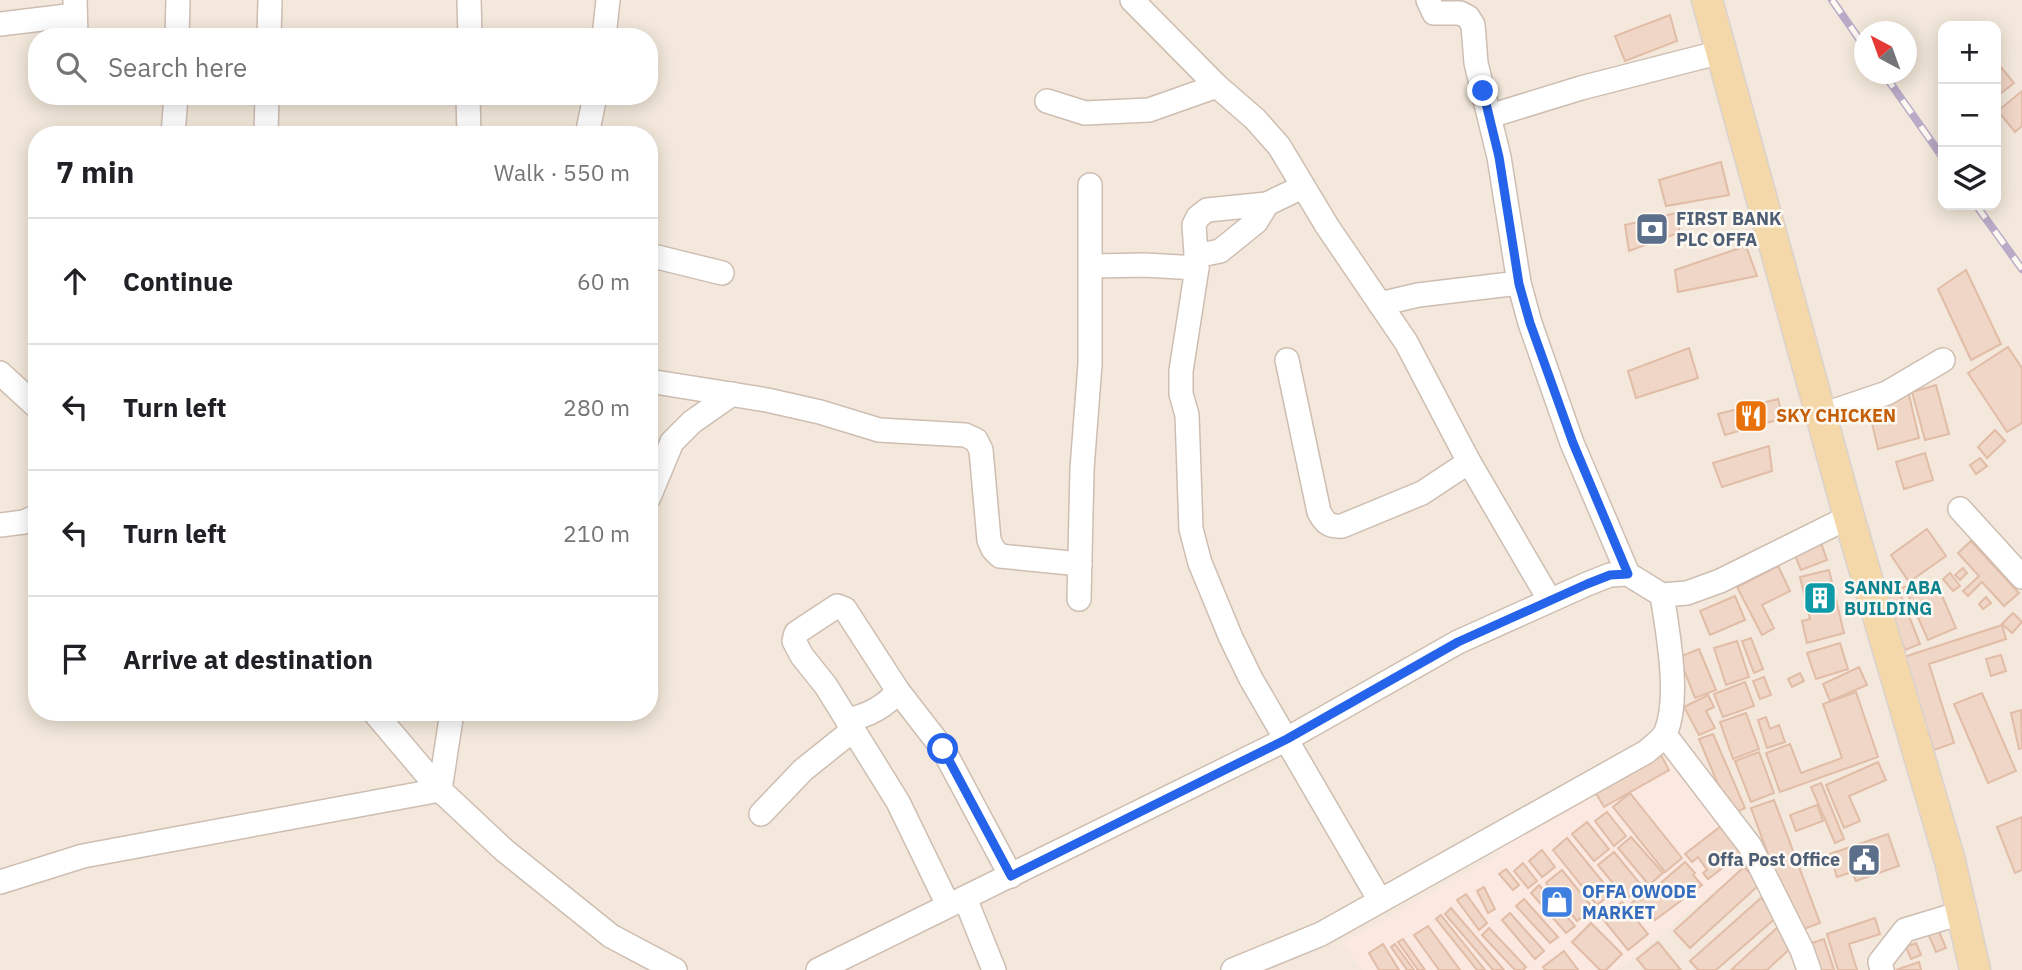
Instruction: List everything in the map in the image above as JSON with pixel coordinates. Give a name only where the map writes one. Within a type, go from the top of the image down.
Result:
[{"type":"main road","points":[[1707,0],[1849,517],[1950,861],[1975,970]]},
{"type":"street","points":[[177,28],[178,0]]},
{"type":"street","points":[[269,28],[270,0]]},
{"type":"street","points":[[469,0],[470,28]]},
{"type":"street","points":[[605,28],[608,0]]},
{"type":"street","points":[[1132,0],[1217,86],[1255,119],[1279,146],[1302,187],[1406,342],[1469,462],[1549,599]]},
{"type":"street","points":[[1428,0],[1434,13],[1460,13],[1473,25],[1476,63],[1499,157],[1519,284],[1530,323],[1573,443],[1628,574]]},
{"type":"street","points":[[0,24],[75,17]]},
{"type":"street","points":[[1490,116],[1721,51]]},
{"type":"street","points":[[1047,101],[1085,113],[1149,110],[1217,86]]},
{"type":"street","points":[[174,126],[175,105]]},
{"type":"street","points":[[266,126],[267,105]]},
{"type":"street","points":[[468,105],[469,126]]},
{"type":"street","points":[[589,126],[592,105]]},
{"type":"street","points":[[1079,600],[1083,469],[1090,364],[1090,185]]},
{"type":"street","points":[[1302,187],[1267,204],[1207,210],[1198,217],[1194,225],[1196,262],[1181,371],[1181,394],[1186,415],[1191,529],[1199,563],[1251,678],[1379,899]]},
{"type":"street","points":[[1091,266],[1196,262],[1220,251],[1256,222],[1267,204]]},
{"type":"street","points":[[658,257],[722,273]]},
{"type":"street","points":[[1380,304],[1418,295],[1519,284]]},
{"type":"street","points":[[1287,360],[1319,512],[1325,522],[1333,527],[1342,527],[1422,494],[1469,462]]},
{"type":"street","points":[[1822,415],[1887,393],[1943,360]]},
{"type":"street","points":[[658,382],[820,412],[879,430],[965,435],[976,440],[981,450],[989,540],[993,549],[1000,556],[1080,564]]},
{"type":"street","points":[[4,383],[28,400]]},
{"type":"street","points":[[658,475],[672,442],[692,422],[732,394]]},
{"type":"street","points":[[1960,509],[2022,577]]},
{"type":"street","points":[[818,970],[1287,739],[1458,642],[1549,599],[1610,575],[1628,574],[1662,594],[1687,593],[1720,581],[1849,517]]},
{"type":"street","points":[[0,525],[28,520]]},
{"type":"street","points":[[1233,970],[1321,934],[1379,899],[1646,752],[1665,735],[1673,707],[1662,594]]},
{"type":"street","points":[[994,970],[898,802],[826,686],[802,656],[794,640],[796,633],[837,606],[845,609],[898,691],[943,749],[1011,876]]},
{"type":"street","points":[[761,814],[850,725],[877,709],[898,691]]},
{"type":"street","points":[[382,721],[440,790],[504,850],[611,936],[675,970]]},
{"type":"street","points":[[440,790],[451,721]]},
{"type":"street","points":[[1665,735],[1750,846],[1802,950],[1809,970]]},
{"type":"street","points":[[0,882],[83,856],[440,790]]},
{"type":"street","points":[[1882,970],[1880,962],[1905,930],[1961,913]]},
{"type":"shaded area","points":[[0,0],[2022,0],[2022,970],[0,970]]},
{"type":"shaded area","name":"OFFA OWODE MARKET","points":[[1675,756],[1751,862],[1617,970],[1362,970],[1342,943],[1502,853],[1496,844],[1583,786],[1594,801]]},
{"type":"building","points":[[1670,15],[1677,41],[1625,61],[1615,36]]},
{"type":"building","points":[[2001,67],[2014,83],[2001,93]]},
{"type":"building","points":[[2022,91],[2022,126],[2015,132],[2001,115],[2001,108]]},
{"type":"building","points":[[1721,162],[1729,195],[1666,206],[1659,180]]},
{"type":"building","name":"FIRST BANK PLC OFFA","points":[[1684,211],[1678,233],[1629,251],[1625,225]]},
{"type":"building","points":[[1746,246],[1757,276],[1678,292],[1675,270]]},
{"type":"building","points":[[1966,270],[2001,344],[1971,360],[1938,289]]},
{"type":"building","points":[[2008,347],[2022,368],[2022,423],[2007,432],[1968,373]]},
{"type":"building","points":[[1689,348],[1698,378],[1636,398],[1628,371]]},
{"type":"building","points":[[1936,385],[1949,434],[1925,440],[1912,392]]},
{"type":"building","points":[[1908,391],[1919,438],[1878,449],[1867,401]]},
{"type":"building","name":"SKY CHICKEN","points":[[1778,399],[1783,418],[1725,435],[1718,414]]},
{"type":"building","points":[[1995,430],[2005,441],[1987,458],[1978,447]]},
{"type":"building","points":[[1769,446],[1772,471],[1722,487],[1713,463]]},
{"type":"building","points":[[1925,453],[1933,480],[1904,489],[1896,462]]},
{"type":"building","points":[[1980,458],[1987,466],[1976,474],[1970,465]]},
{"type":"building","points":[[1927,529],[1946,556],[1909,582],[1891,555]]},
{"type":"building","points":[[1820,540],[1827,560],[1801,570],[1793,551]]},
{"type":"building","points":[[1971,541],[2019,593],[2004,606],[1982,582],[1968,596],[1963,591],[1979,576],[1958,553]]},
{"type":"building","points":[[1778,566],[1790,591],[1762,605],[1774,628],[1762,635],[1737,587]]},
{"type":"building","points":[[1963,568],[1967,573],[1960,580],[1955,575]]},
{"type":"building","name":"SANNI ABA BUILDING","points":[[1829,570],[1844,633],[1807,643],[1802,621],[1810,619],[1800,577]]},
{"type":"building","points":[[1950,573],[1960,586],[1953,591],[1943,579]]},
{"type":"building","points":[[1936,582],[1956,628],[1928,640],[1908,595]]},
{"type":"building","points":[[1910,585],[1911,589],[1900,593],[1920,644],[1905,650],[1883,592]]},
{"type":"building","points":[[1735,596],[1745,620],[1710,635],[1700,611]]},
{"type":"building","points":[[1986,597],[1991,603],[1983,609],[1979,604]]},
{"type":"building","points":[[2013,613],[2022,622],[2012,633],[2002,624]]},
{"type":"building","points":[[2002,625],[2006,639],[1929,664],[1954,743],[1934,750],[1904,657]]},
{"type":"building","points":[[1751,638],[1763,669],[1754,673],[1742,641]]},
{"type":"building","points":[[1737,641],[1749,677],[1726,685],[1714,648]]},
{"type":"building","points":[[1840,643],[1848,669],[1816,679],[1807,653]]},
{"type":"building","points":[[1699,649],[1716,690],[1695,698],[1679,657]]},
{"type":"building","points":[[2001,655],[2006,671],[1991,676],[1986,659]]},
{"type":"building","points":[[1859,667],[1867,685],[1830,701],[1823,684]]},
{"type":"building","points":[[1800,673],[1804,681],[1792,687],[1788,679]]},
{"type":"building","points":[[1764,677],[1771,695],[1760,699],[1753,681]]},
{"type":"building","points":[[1745,682],[1754,706],[1723,717],[1714,694]]},
{"type":"building","points":[[1856,692],[1878,757],[1780,792],[1766,753],[1790,744],[1801,773],[1842,758],[1823,704]]},
{"type":"building","points":[[1982,693],[2016,771],[1988,783],[1954,704]]},
{"type":"building","points":[[1708,695],[1714,707],[1706,711],[1715,728],[1699,735],[1684,707]]},
{"type":"building","points":[[2021,710],[2022,748],[2019,749],[2011,713]]},
{"type":"building","points":[[1746,713],[1759,749],[1733,759],[1720,722]]},
{"type":"building","points":[[1766,717],[1770,729],[1779,725],[1785,742],[1767,748],[1758,720]]},
{"type":"building","points":[[1713,734],[1745,808],[1731,815],[1699,739]]},
{"type":"building","points":[[1657,748],[1669,770],[1604,807],[1591,785]]},
{"type":"building","points":[[1759,752],[1774,793],[1751,802],[1735,761]]},
{"type":"building","points":[[1878,762],[1886,780],[1849,796],[1860,821],[1844,828],[1826,785]]},
{"type":"building","points":[[1821,783],[1844,839],[1835,843],[1811,787]]},
{"type":"building","points":[[1630,793],[1682,858],[1665,872],[1613,807]]},
{"type":"building","points":[[1774,800],[1820,923],[1801,930],[1786,891],[1782,892],[1751,808]]},
{"type":"building","points":[[1817,805],[1823,821],[1796,831],[1790,815]]},
{"type":"building","points":[[1607,812],[1626,836],[1614,846],[1595,821]]},
{"type":"building","points":[[2022,817],[2022,870],[2015,873],[1997,827]]},
{"type":"building","points":[[1587,822],[1609,849],[1594,861],[1572,834]]},
{"type":"building","points":[[1721,826],[1742,853],[1708,879],[1703,873],[1707,870],[1698,857],[1692,862],[1685,854]]},
{"type":"building","name":"Offa Post Office","points":[[1888,834],[1899,866],[1856,881],[1852,872],[1837,877],[1830,854]]},
{"type":"building","points":[[1631,837],[1663,873],[1649,885],[1618,848]]},
{"type":"building","points":[[1567,838],[1612,893],[1597,905],[1553,850]]},
{"type":"building","points":[[1542,850],[1555,867],[1542,877],[1529,861]]},
{"type":"building","points":[[1614,852],[1642,886],[1626,899],[1598,865]]},
{"type":"building","points":[[1685,862],[1702,885],[1655,920],[1646,907],[1639,912],[1631,904],[1637,897],[1641,900]]},
{"type":"building","points":[[1523,863],[1537,881],[1528,888],[1514,871]]},
{"type":"building","points":[[1744,867],[1760,884],[1690,948],[1674,931]]},
{"type":"building","points":[[1506,869],[1519,885],[1513,890],[1499,874]]},
{"type":"building","points":[[1562,870],[1593,908],[1577,921],[1546,883]]},
{"type":"building","points":[[1539,885],[1575,926],[1566,933],[1531,893]]},
{"type":"building","points":[[1484,887],[1495,909],[1488,913],[1477,891]]},
{"type":"building","points":[[1466,894],[1487,923],[1479,930],[1457,900]]},
{"type":"building","points":[[1761,898],[1778,916],[1716,970],[1698,970],[1690,961]]},
{"type":"building","points":[[1524,899],[1558,937],[1550,943],[1516,906]]},
{"type":"building","points":[[1622,902],[1648,934],[1628,950],[1602,918]]},
{"type":"building","points":[[1451,908],[1504,970],[1493,970],[1445,914]]},
{"type":"building","points":[[1510,913],[1544,951],[1535,959],[1502,920]]},
{"type":"building","points":[[1441,915],[1485,970],[1477,970],[1436,919]]},
{"type":"building","points":[[1875,918],[1880,934],[1849,944],[1857,970],[1838,970],[1827,934]]},
{"type":"building","points":[[1591,923],[1622,954],[1606,970],[1600,970],[1572,942]]},
{"type":"building","points":[[1428,926],[1460,970],[1439,970],[1414,935]]},
{"type":"building","points":[[1778,927],[1794,945],[1767,970],[1731,970]]},
{"type":"building","points":[[1937,927],[1946,948],[1936,952],[1927,931]]},
{"type":"building","points":[[1489,928],[1526,967],[1523,970],[1515,970],[1482,935]]},
{"type":"building","points":[[1403,939],[1425,970],[1418,970],[1398,942]]},
{"type":"building","points":[[1824,939],[1834,970],[1817,970],[1809,944]]},
{"type":"building","points":[[1658,942],[1681,970],[1646,970],[1637,959]]},
{"type":"building","points":[[1916,943],[1921,955],[1911,959],[1906,947]]},
{"type":"building","points":[[1383,944],[1399,970],[1379,970],[1369,953]]},
{"type":"building","points":[[1395,944],[1414,970],[1407,970],[1391,947]]},
{"type":"building","points":[[1564,951],[1578,970],[1545,970],[1543,967]]},
{"type":"building","points":[[1919,962],[1921,970],[1896,970]]},
{"type":"railway","points":[[1832,0],[1854,32]]},
{"type":"railway","points":[[1891,84],[1938,151]]},
{"type":"railway","points":[[1980,210],[2022,269]]},
{"type":"place","name":"FIRST BANK PLC OFFA","points":[[1652,229]]},
{"type":"place","name":"SKY CHICKEN","points":[[1751,416]]},
{"type":"place","name":"SANNI ABA BUILDING","points":[[1820,598]]},
{"type":"place","name":"Offa Post Office","points":[[1864,860]]},
{"type":"place","name":"OFFA OWODE MARKET","points":[[1557,902]]},
{"type":"route","points":[[943,749],[1011,876],[1287,739],[1458,642],[1549,599],[1610,575],[1628,574],[1573,443],[1530,323],[1519,284],[1499,157],[1483,91]]}]
